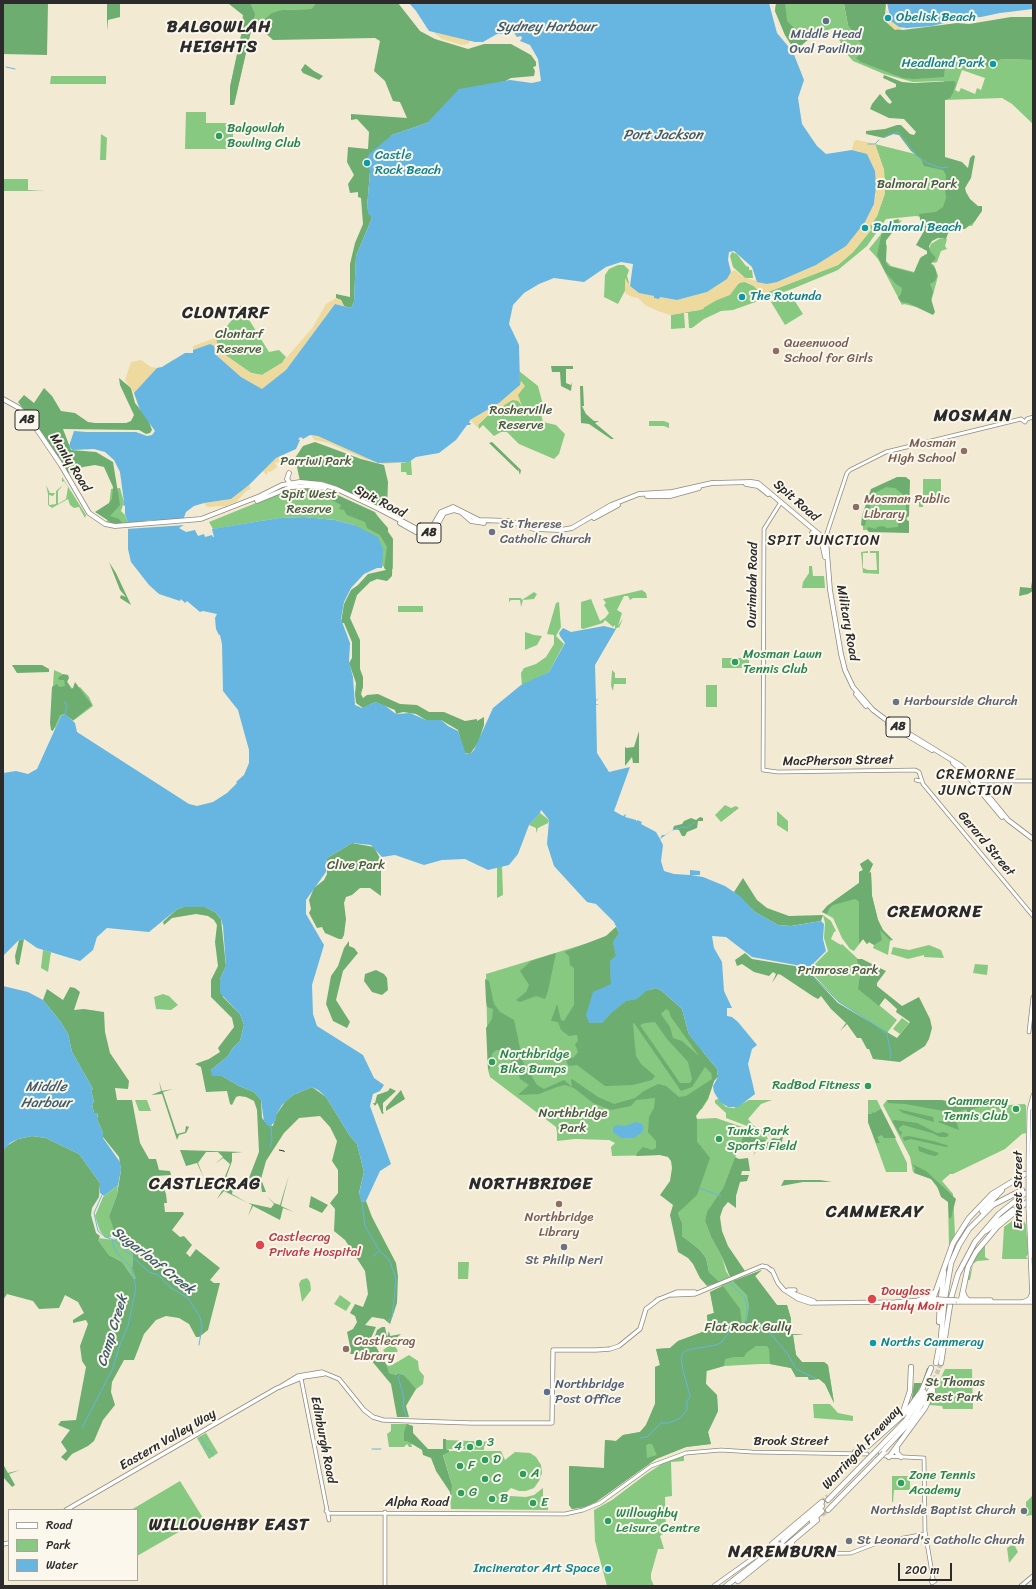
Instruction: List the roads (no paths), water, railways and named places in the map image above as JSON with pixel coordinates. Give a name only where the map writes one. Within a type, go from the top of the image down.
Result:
[{"type":"highway","name":"Manly Road","points":[[3,400],[15,408],[25,418],[92,515],[107,525],[126,527]]},
{"type":"highway","points":[[288,473],[287,479],[290,483]]},
{"type":"highway","name":"Manly Road","points":[[65,476],[87,514],[104,526]]},
{"type":"highway","name":"Spit Road","points":[[186,522],[214,514],[290,483],[315,484],[337,489],[424,532],[432,529],[442,511],[451,507],[458,508],[472,518],[479,520],[509,521],[534,529],[561,530],[572,528],[611,505],[636,495],[672,492],[712,483],[754,482],[764,487],[816,536],[823,540]]},
{"type":"highway","name":"Spit Road","points":[[104,526],[111,528],[206,520],[285,489],[302,486],[314,486],[334,490],[416,532],[424,534],[432,532],[442,515],[451,510],[459,511],[470,520],[478,523],[512,524],[534,532],[562,533],[575,529],[616,506],[638,497],[670,496],[712,486],[756,486],[781,503],[823,540]]},
{"type":"highway","name":"Military Road","points":[[823,540],[827,590],[839,660],[850,686],[878,717],[950,761],[962,770],[982,788],[1011,823],[1033,840]]},
{"type":"highway","name":"Military Road","points":[[823,540],[840,654],[851,683],[880,716],[953,760],[975,782],[1011,827],[1033,840]]},
{"type":"highway","points":[[1030,1163],[1033,1169]]},
{"type":"highway","points":[[920,1300],[930,1296],[937,1286],[958,1235],[980,1204],[998,1189],[1024,1176],[998,1193],[977,1218],[962,1240],[954,1256],[940,1301]]},
{"type":"highway","points":[[976,1220],[993,1205],[1010,1195],[1031,1191]]},
{"type":"highway","points":[[951,1298],[958,1274],[971,1249],[988,1225],[1022,1195],[1031,1191]]},
{"type":"highway","points":[[1010,1195],[1022,1195]]},
{"type":"highway","points":[[964,1301],[963,1291],[968,1267],[979,1247],[997,1227],[1027,1202],[998,1220],[971,1249]]},
{"type":"highway","points":[[948,1257],[940,1301],[936,1363],[950,1305]]},
{"type":"highway","points":[[937,1286],[940,1301]]},
{"type":"highway","points":[[855,1452],[866,1447],[898,1421],[909,1399],[912,1384],[911,1367]]},
{"type":"highway","name":"Warringah Freeway","points":[[898,1421],[918,1397],[933,1369],[924,1391],[911,1414],[875,1452],[868,1456],[828,1503],[876,1460],[885,1455],[892,1442],[915,1415],[932,1386],[933,1391],[925,1408],[898,1442]]},
{"type":"highway","points":[[868,1456],[868,1449],[880,1436]]},
{"type":"highway","points":[[885,1455],[898,1442]]},
{"type":"highway","points":[[898,1442],[896,1452],[901,1457]]},
{"type":"highway","points":[[784,1544],[793,1540],[822,1509]]},
{"type":"highway","points":[[726,1586],[822,1509]]},
{"type":"highway","name":"Warringah Freeway","points":[[784,1544],[822,1509]]},
{"type":"highway","points":[[793,1540],[791,1546],[796,1552]]},
{"type":"highway","points":[[731,1586],[772,1549]]},
{"type":"main road","name":"Military Road","points":[[823,540],[845,479],[850,470],[886,452],[1022,419],[1025,422],[1027,418],[1033,417]]},
{"type":"main road","name":"Ourimbah Road","points":[[764,771],[764,529],[781,503]]},
{"type":"main road","name":"MacPherson Street","points":[[764,771],[912,770]]},
{"type":"main road","name":"Gerard Street","points":[[912,770],[917,772],[920,781],[1033,916]]},
{"type":"main road","name":"Gerard Street","points":[[912,770],[918,771],[924,784]]},
{"type":"main road","points":[[916,780],[920,781]]},
{"type":"main road","points":[[982,788],[984,781]]},
{"type":"main road","points":[[975,782],[1033,781]]},
{"type":"main road","points":[[1032,1033],[1031,1018],[1033,997]]},
{"type":"main road","name":"Ernest Street","points":[[1031,1191],[1030,1104],[1033,1095]]},
{"type":"main road","name":"Ernest Street","points":[[1030,1145],[1033,1095]]},
{"type":"main road","points":[[1030,1104],[1032,1118]]},
{"type":"main road","name":"Ernest Street","points":[[1030,1163],[1032,1180],[1030,1207],[1032,1302]]},
{"type":"main road","points":[[1031,1191],[1032,1180]]},
{"type":"main road","points":[[757,1263],[757,1268]]},
{"type":"main road","points":[[672,1295],[701,1291],[764,1266],[772,1270],[782,1285],[794,1294]]},
{"type":"main road","points":[[772,1270],[779,1285],[806,1300],[819,1302],[1032,1302]]},
{"type":"main road","points":[[329,1374],[343,1382],[366,1412],[383,1420],[471,1423],[552,1423],[553,1350],[610,1349],[621,1345],[636,1333],[644,1307],[651,1301],[659,1300],[672,1295],[701,1291]]},
{"type":"main road","points":[[686,1294],[696,1292]]},
{"type":"main road","points":[[1022,1302],[1029,1299],[1032,1293]]},
{"type":"main road","points":[[895,1302],[920,1300],[940,1301]]},
{"type":"main road","points":[[964,1301],[979,1303],[1014,1302]]},
{"type":"main road","points":[[964,1301],[979,1303]]},
{"type":"main road","name":"Eastern Valley Way","points":[[280,1387],[290,1379],[300,1375],[318,1372],[329,1374]]},
{"type":"main road","name":"Eastern Valley Way","points":[[68,1509],[280,1387],[301,1378],[329,1374]]},
{"type":"main road","name":"Edinburgh Road","points":[[301,1378],[327,1510]]},
{"type":"main road","name":"Brook Street","points":[[598,1504],[651,1466],[666,1459],[691,1452],[714,1450],[752,1452],[855,1452],[868,1456]]},
{"type":"main road","points":[[885,1455],[924,1458],[925,1534],[933,1582]]},
{"type":"main road","name":"Alpha Road","points":[[327,1510],[552,1514],[570,1513],[598,1504]]},
{"type":"main road","points":[[327,1510],[328,1517]]},
{"type":"main road","points":[[385,1512],[385,1586]]},
{"type":"main road","points":[[772,1549],[778,1543],[784,1544],[796,1552],[851,1553],[879,1542],[925,1534]]},
{"type":"main road","points":[[714,1586],[772,1549],[784,1544]]},
{"type":"main road","points":[[772,1549],[774,1550],[778,1546]]},
{"type":"main road","points":[[1023,1585],[1033,1576]]},
{"type":"water","name":"Port Jackson","points":[[409,3],[769,3],[777,33],[793,52],[804,80],[798,98],[802,124],[817,146],[826,154],[852,150],[867,154],[875,171],[876,186],[874,204],[865,222],[846,246],[816,265],[777,282],[767,284],[757,282],[752,267],[734,251],[729,252],[728,260],[731,272],[727,279],[707,292],[677,300],[660,297],[659,299],[654,298],[654,296],[639,293],[630,286],[633,264],[621,262],[606,267],[584,282],[554,278],[539,284],[524,293],[513,305],[509,324],[519,345],[520,385],[499,403],[470,420],[470,425],[467,425],[456,440],[439,453],[416,457],[409,462],[378,463],[318,436],[310,435],[303,439],[301,437],[298,439],[300,440],[296,449],[276,458],[249,485],[231,499],[204,503],[194,506],[186,512],[183,520],[184,525],[179,528],[186,532],[195,530],[198,536],[204,534],[205,537],[212,535],[214,537],[212,529],[279,518],[304,517],[335,520],[354,525],[378,537],[383,549],[382,568],[377,568],[364,574],[351,588],[344,602],[341,619],[350,643],[349,662],[353,677],[355,705],[362,708],[375,702],[384,705],[396,714],[410,713],[426,720],[441,720],[448,726],[458,731],[466,754],[470,754],[474,750],[493,708],[521,685],[549,672],[565,643],[559,633],[563,628],[571,632],[604,626],[616,629],[595,665],[596,700],[599,698],[596,701],[596,704],[599,705],[596,705],[597,753],[609,772],[630,767],[614,811],[623,816],[626,814],[625,817],[636,820],[636,822],[637,820],[642,822],[641,824],[656,832],[663,845],[661,861],[664,871],[674,874],[690,875],[690,870],[700,871],[700,875],[691,875],[703,877],[725,886],[740,896],[755,912],[778,925],[792,926],[821,921],[824,924],[823,939],[826,951],[805,972],[796,965],[752,957],[726,937],[712,936],[714,948],[722,962],[724,991],[732,1008],[727,1008],[727,1016],[732,1017],[738,1022],[757,1045],[752,1049],[748,1064],[755,1094],[738,1107],[728,1107],[720,1102],[714,1092],[713,1086],[718,1077],[717,1069],[689,1035],[682,1009],[662,991],[656,988],[646,991],[637,999],[626,1001],[611,1013],[602,1023],[589,1023],[586,1015],[593,992],[611,984],[610,961],[616,956],[613,942],[619,933],[614,922],[596,904],[587,902],[554,866],[547,844],[549,820],[541,810],[529,825],[518,854],[509,865],[488,870],[465,859],[442,860],[424,865],[395,855],[382,857],[371,845],[352,843],[327,858],[326,872],[306,900],[306,914],[324,945],[312,985],[313,1014],[317,1026],[363,1055],[374,1078],[384,1085],[380,1091],[373,1094],[370,1106],[391,1164],[380,1171],[366,1201],[362,1202],[359,1194],[364,1172],[357,1144],[350,1136],[326,1097],[318,1090],[312,1087],[293,1095],[282,1105],[276,1115],[276,1120],[270,1127],[264,1122],[261,1100],[254,1092],[239,1086],[222,1076],[212,1076],[211,1070],[228,1056],[232,1049],[240,1041],[244,1025],[240,1014],[220,993],[220,979],[226,966],[223,926],[221,919],[215,912],[205,907],[183,907],[176,910],[149,932],[107,928],[97,937],[93,950],[80,961],[37,948],[24,939],[19,940],[3,956],[3,773],[16,771],[28,774],[37,769],[61,716],[65,714],[75,723],[77,732],[189,804],[197,806],[213,802],[227,793],[244,775],[249,763],[249,750],[238,710],[223,691],[222,644],[220,635],[216,629],[215,618],[217,614],[203,611],[200,612],[187,601],[185,603],[181,599],[180,601],[159,594],[149,585],[131,562],[128,549],[128,523],[125,514],[125,506],[123,505],[124,502],[120,472],[114,460],[105,452],[94,449],[72,450],[69,446],[74,431],[136,432],[147,436],[152,435],[155,431],[140,410],[134,393],[157,368],[162,367],[185,353],[193,353],[193,350],[210,344],[214,346],[215,354],[241,377],[262,389],[286,370],[335,304],[351,308],[354,302],[356,256],[372,218],[368,213],[367,207],[370,172],[367,158],[370,153],[392,135],[427,123],[459,89],[510,80],[532,83],[541,81],[538,59],[530,45],[520,41],[522,38],[521,36],[517,37],[514,33],[507,32],[505,34],[497,34],[483,42],[475,42],[429,31]]},
{"type":"water","points":[[887,3],[1033,3],[1033,9],[981,17],[964,18],[932,26],[907,28],[899,27],[891,21]]},
{"type":"water","name":"Middle Harbour","points":[[3,986],[28,992],[43,1000],[60,1021],[68,1034],[72,1052],[93,1089],[91,1090],[94,1102],[92,1104],[94,1113],[98,1113],[97,1119],[103,1133],[103,1138],[120,1162],[121,1170],[118,1185],[104,1196],[100,1193],[100,1183],[79,1154],[46,1138],[32,1136],[18,1139],[10,1143],[3,1151]]},
{"type":"water","points":[[636,1122],[642,1124],[644,1128],[641,1133],[634,1138],[621,1138],[613,1132],[613,1128],[616,1125],[625,1126]]},
{"type":"waterway","points":[[6,67],[15,69]]},
{"type":"waterway","points":[[884,137],[898,132],[916,155],[927,163],[941,168],[948,167]]},
{"type":"waterway","points":[[868,144],[875,144],[879,140]]},
{"type":"waterway","points":[[64,701],[67,706],[65,714]]},
{"type":"waterway","points":[[673,830],[682,827],[687,828],[695,822]]},
{"type":"waterway","points":[[808,971],[839,1002],[887,1034],[891,1055],[890,1059]]},
{"type":"waterway","points":[[270,1147],[272,1140],[271,1127]]},
{"type":"waterway","points":[[699,1188],[721,1196]]},
{"type":"waterway","name":"Sugarloaf Creek","points":[[102,1195],[94,1213],[98,1231],[105,1237],[114,1240],[149,1272],[158,1275],[171,1288],[188,1298],[200,1317],[202,1327],[199,1345]]},
{"type":"waterway","points":[[362,1202],[365,1226],[379,1250],[389,1260],[396,1278],[392,1317],[388,1321]]},
{"type":"waterway","name":"Camp Creek","points":[[82,1428],[112,1370],[128,1326],[136,1288],[131,1267],[118,1254],[112,1239]]},
{"type":"waterway","points":[[373,1256],[379,1251]]},
{"type":"waterway","points":[[640,1438],[647,1437],[661,1423],[669,1423],[680,1418],[687,1410],[687,1401],[690,1396],[681,1358],[683,1353],[687,1350],[716,1345],[722,1342],[729,1332],[742,1325],[746,1320],[747,1307],[745,1298],[729,1282]]},
{"type":"waterway","points":[[744,1323],[770,1333],[787,1353],[796,1369],[815,1378]]},
{"type":"waterway","points":[[401,1374],[398,1377],[404,1397],[403,1408],[407,1417]]},
{"type":"waterway","name":"Sugarloaf Creek","points":[[201,1437],[206,1449],[210,1450],[213,1456]]},
{"type":"waterway","points":[[372,1449],[381,1449]]},
{"type":"tunnel","points":[[932,1386],[941,1363]]},
{"type":"tunnel","points":[[822,1502],[828,1496]]},
{"type":"tunnel","points":[[822,1515],[828,1510]]},
{"type":"railway","points":[[279,1150],[284,1151],[285,1154]]},
{"type":"place","name":"Obelisk Beach","points":[[888,18]]},
{"type":"place","name":"Middle Head Oval Pavilion","points":[[826,21]]},
{"type":"place","name":"Headland Park","points":[[993,64]]},
{"type":"place","name":"Balgowlah Bowling Club","points":[[219,136]]},
{"type":"place","name":"Castle Rock Beach","points":[[367,163]]},
{"type":"place","name":"Balmoral Beach","points":[[865,228]]},
{"type":"place","name":"The Rotunda","points":[[742,297]]},
{"type":"place","name":"Queenwood School for Girls","points":[[776,351]]},
{"type":"place","name":"Mosman High School","points":[[964,451]]},
{"type":"place","name":"Mosman Public Library","points":[[856,507]]},
{"type":"place","name":"St Therese Catholic Church","points":[[492,532]]},
{"type":"place","name":"Mosman Lawn Tennis Club","points":[[735,662]]},
{"type":"place","name":"Harbourside Church","points":[[896,702]]},
{"type":"place","name":"Northbridge Bike Bumps","points":[[492,1062]]},
{"type":"place","name":"RadBod Fitness","points":[[868,1086]]},
{"type":"place","name":"Cammeray Tennis Club","points":[[1016,1109]]},
{"type":"place","name":"Tunks Park Sports Field","points":[[719,1139]]},
{"type":"place","name":"Northbridge Library","points":[[559,1204]]},
{"type":"place","name":"Castlecrag Private Hospital","points":[[260,1245]]},
{"type":"place","name":"St Philip Neri","points":[[564,1247]]},
{"type":"place","name":"Douglass Hanly Moir","points":[[872,1299]]},
{"type":"place","name":"Norths Cammeray","points":[[873,1343]]},
{"type":"place","name":"Castlecrag Library","points":[[346,1349]]},
{"type":"place","name":"Northbridge Post Office","points":[[547,1392]]},
{"type":"place","name":"3","points":[[479,1443]]},
{"type":"place","name":"4","points":[[470,1447]]},
{"type":"place","name":"D","points":[[485,1460]]},
{"type":"place","name":"F","points":[[460,1466]]},
{"type":"place","name":"A","points":[[523,1474]]},
{"type":"place","name":"C","points":[[485,1479]]},
{"type":"place","name":"Zone Tennis Academy","points":[[901,1483]]},
{"type":"place","name":"G","points":[[461,1493]]},
{"type":"place","name":"B","points":[[492,1499]]},
{"type":"place","name":"E","points":[[533,1503]]},
{"type":"place","name":"Northside Baptist Church","points":[[1024,1511]]},
{"type":"place","name":"Willoughby Leisure Centre","points":[[608,1521]]},
{"type":"place","name":"St Leonard's Catholic Church","points":[[849,1541]]},
{"type":"place","name":"Incinerator Art Space","points":[[608,1569]]},
{"type":"district","name":"BALGOWLAH HEIGHTS","points":[[219,38]]},
{"type":"district","name":"CLONTARF","points":[[226,314]]},
{"type":"district","name":"MOSMAN","points":[[973,417]]},
{"type":"district","name":"SPIT JUNCTION","points":[[824,541]]},
{"type":"district","name":"CREMORNE JUNCTION","points":[[976,784]]},
{"type":"district","name":"CREMORNE","points":[[935,913]]},
{"type":"district","name":"CASTLECRAG","points":[[205,1185]]},
{"type":"district","name":"NORTHBRIDGE","points":[[531,1185]]},
{"type":"district","name":"CAMMERAY","points":[[875,1213]]},
{"type":"district","name":"WILLOUGHBY EAST","points":[[229,1526]]},
{"type":"district","name":"NAREMBURN","points":[[783,1553]]},
{"type":"water label","name":"Sydney Harbour","points":[[546,27]]},
{"type":"park label","name":"Balmoral Park","points":[[917,185]]},
{"type":"park label","name":"Clontarf Reserve","points":[[239,342]]},
{"type":"park label","name":"Rosherville Reserve","points":[[521,418]]},
{"type":"park label","name":"Parriwi Park","points":[[316,462]]},
{"type":"park label","name":"Spit West Reserve","points":[[309,502]]},
{"type":"park label","name":"Clive Park","points":[[356,866]]},
{"type":"park label","name":"Primrose Park","points":[[838,971]]},
{"type":"park label","name":"Northbridge Park","points":[[573,1122]]},
{"type":"park label","name":"Flat Rock Gully","points":[[748,1328]]},
{"type":"park label","name":"St Thomas Rest Park","points":[[955,1390]]}]
